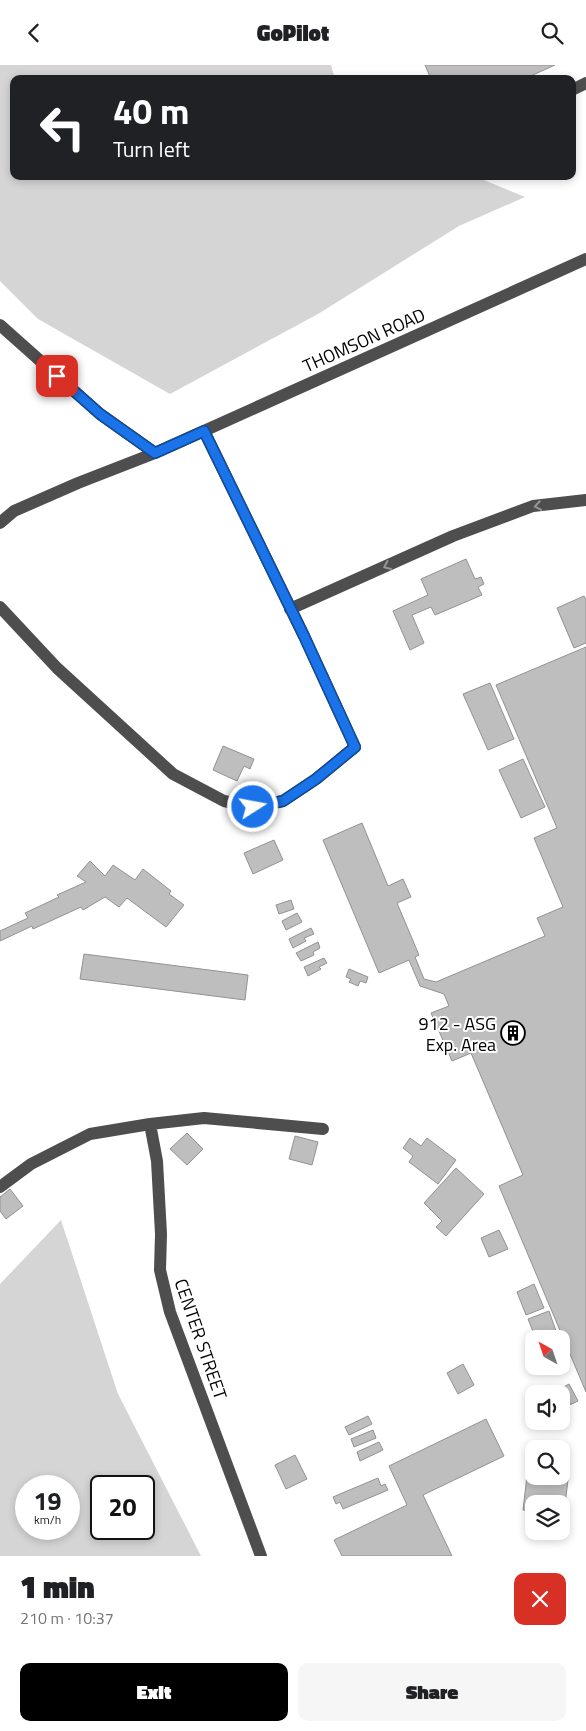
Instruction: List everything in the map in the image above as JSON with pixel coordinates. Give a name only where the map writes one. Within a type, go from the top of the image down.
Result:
[{"type":"street","name":"THOMSON ROAD","points":[[0,523],[14,511],[78,483],[155,453],[586,259]]},
{"type":"street","points":[[0,325],[100,414],[155,453]]},
{"type":"street","points":[[0,607],[57,668],[173,774],[224,801],[253,807],[283,801],[316,779],[355,747],[204,431]]},
{"type":"street","points":[[290,609],[453,536],[533,506],[586,500]]},
{"type":"street","points":[[0,1187],[31,1164],[90,1134],[150,1124],[204,1118],[323,1129]]},
{"type":"street","name":"CENTER STREET","points":[[150,1124],[156,1161],[161,1234],[160,1270],[170,1312],[261,1556]]},
{"type":"shaded area","points":[[0,65],[331,65],[334,75],[10,75],[10,180],[484,180],[525,197],[459,226],[318,314],[170,394],[38,319],[0,281]]},
{"type":"shaded area","points":[[61,1220],[118,1394],[201,1556],[0,1556],[0,1284]]},
{"type":"building","points":[[425,65],[555,65],[533,75],[429,75]]},
{"type":"building","points":[[466,559],[475,579],[481,577],[484,584],[478,587],[482,595],[435,615],[431,607],[412,615],[424,643],[410,650],[393,611],[428,595],[421,579]]},
{"type":"building","points":[[584,596],[586,600],[586,643],[574,648],[557,608]]},
{"type":"building","name":"912 - ASG Exp. Area","points":[[586,647],[586,1392],[570,1354],[570,1330],[560,1330],[499,1186],[523,1175],[471,1053],[452,1061],[431,1013],[449,1006],[444,994],[420,986],[409,960],[379,973],[323,840],[362,823],[388,886],[403,879],[411,897],[397,903],[419,955],[415,957],[424,979],[436,982],[545,936],[537,918],[563,907],[534,838],[557,828],[496,685]]},
{"type":"building","points":[[490,683],[514,739],[488,750],[463,694]]},
{"type":"building","points":[[223,746],[254,759],[250,769],[244,766],[237,781],[213,770]]},
{"type":"building","points":[[523,759],[545,807],[521,818],[499,770]]},
{"type":"building","points":[[274,840],[283,860],[253,874],[244,853]]},
{"type":"building","points":[[90,861],[105,876],[113,865],[135,880],[143,869],[171,891],[169,894],[184,905],[166,927],[127,898],[119,907],[105,897],[83,910],[81,907],[33,929],[32,926],[0,941],[0,931],[28,918],[25,913],[59,897],[57,895],[86,882],[77,876]]},
{"type":"building","points":[[291,900],[294,909],[279,914],[276,905]]},
{"type":"building","points":[[297,913],[302,922],[286,930],[282,921]]},
{"type":"building","points":[[311,928],[314,934],[304,938],[306,941],[293,948],[289,939]]},
{"type":"building","points":[[318,942],[320,948],[313,952],[314,955],[301,961],[296,953]]},
{"type":"building","points":[[84,954],[248,975],[245,1000],[80,979]]},
{"type":"building","points":[[324,958],[327,963],[319,967],[321,969],[308,976],[304,967]]},
{"type":"building","points":[[349,969],[368,977],[366,983],[360,981],[358,986],[349,982],[351,979],[346,977]]},
{"type":"building","points":[[187,1133],[203,1149],[187,1165],[170,1149]]},
{"type":"building","points":[[295,1136],[318,1142],[312,1165],[289,1159]]},
{"type":"building","points":[[410,1138],[421,1146],[427,1138],[456,1160],[438,1184],[409,1162],[413,1156],[403,1148]]},
{"type":"building","points":[[456,1168],[484,1194],[446,1236],[436,1227],[442,1221],[424,1203]]},
{"type":"building","points":[[10,1189],[23,1206],[6,1219],[0,1211],[0,1197]]},
{"type":"building","points":[[499,1230],[508,1249],[489,1257],[481,1238]]},
{"type":"building","points":[[534,1284],[544,1308],[526,1315],[517,1292]]},
{"type":"building","points":[[549,1311],[556,1330],[532,1330],[528,1319]]},
{"type":"building","points":[[463,1364],[474,1385],[458,1394],[447,1373]]},
{"type":"building","points":[[570,1386],[578,1401],[570,1405]]},
{"type":"building","points":[[368,1416],[372,1424],[349,1435],[345,1427]]},
{"type":"building","points":[[486,1419],[504,1456],[423,1495],[452,1556],[342,1556],[334,1540],[407,1505],[389,1466]]},
{"type":"building","points":[[373,1430],[376,1438],[354,1447],[351,1439]]},
{"type":"building","points":[[379,1442],[383,1450],[360,1461],[357,1452]]},
{"type":"building","points":[[295,1455],[307,1479],[286,1489],[275,1465]]},
{"type":"building","points":[[378,1478],[381,1486],[385,1484],[388,1490],[343,1509],[340,1502],[336,1504],[333,1497]]},
{"type":"building","points":[[526,1485],[567,1485],[566,1495],[525,1495],[525,1510],[523,1510]]},
{"type":"place","name":"912 - ASG Exp. Area","points":[[513,1033]]},
{"type":"route","points":[[57,376],[100,414],[155,453],[204,431],[304,636],[355,747],[316,779],[283,801],[253,807]]}]
